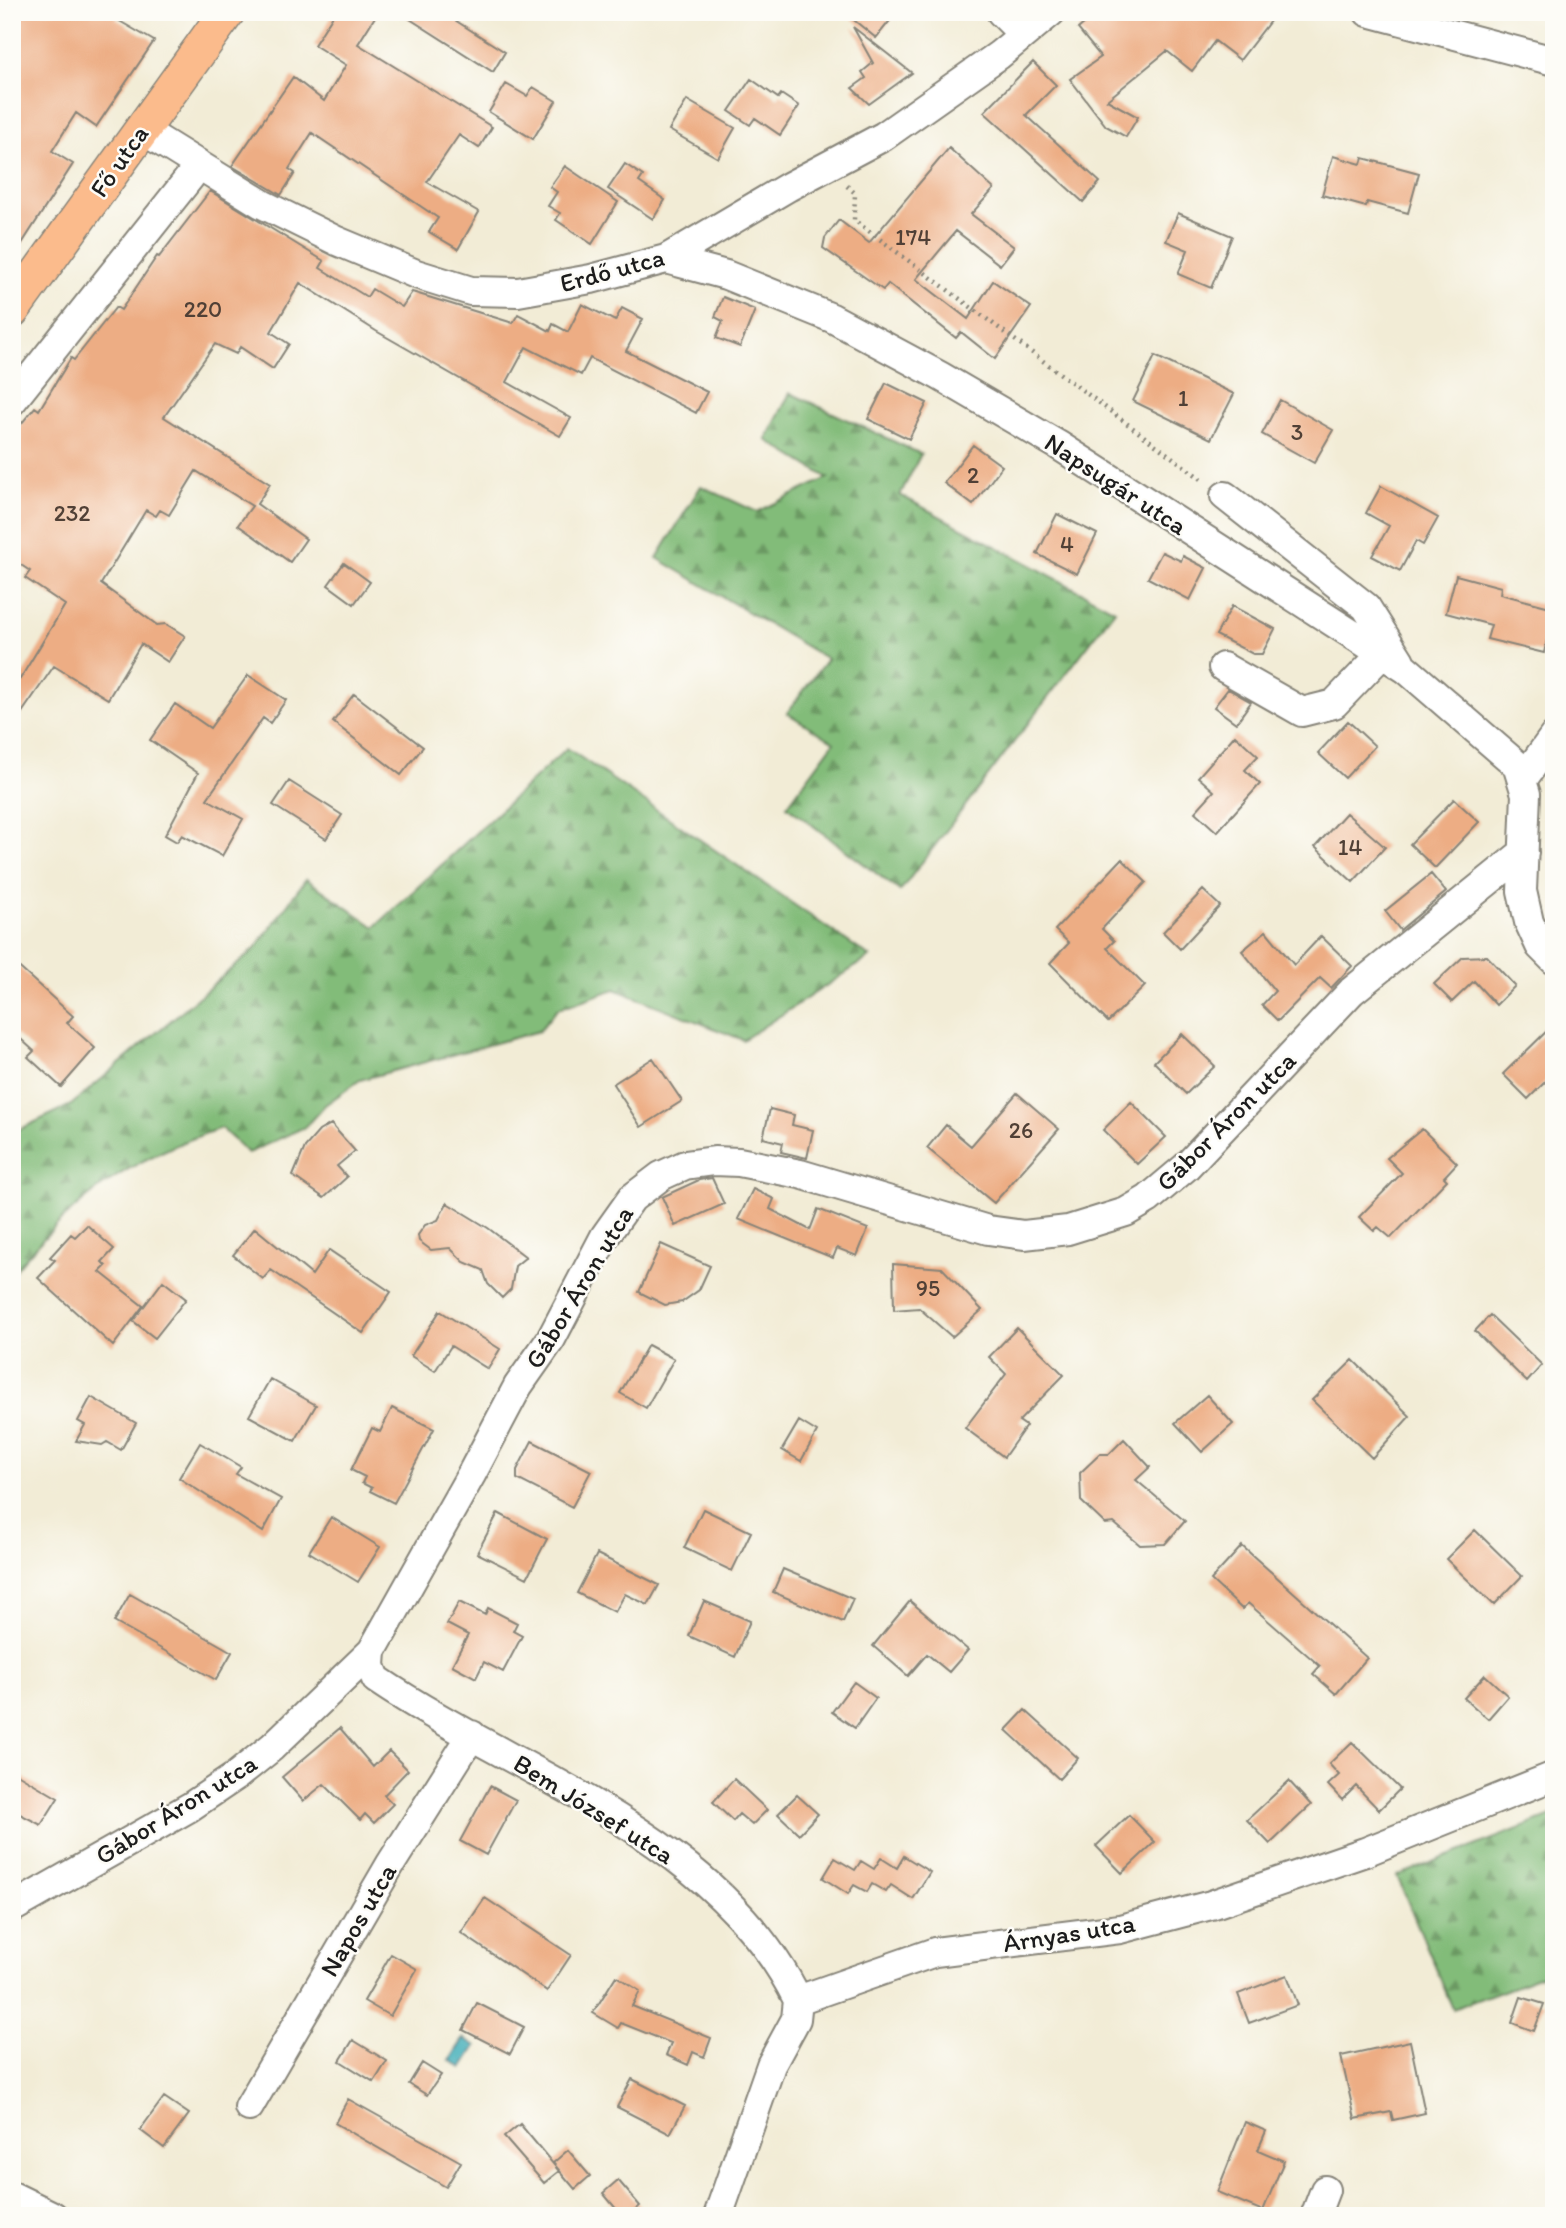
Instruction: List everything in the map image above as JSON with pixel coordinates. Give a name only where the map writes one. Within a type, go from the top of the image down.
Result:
[{"type":"main road","name":"Fő utca","points":[[12,310],[227,12]]},
{"type":"street","points":[[1001,12],[1023,34]]},
{"type":"street","name":"Erdő utca","points":[[141,129],[262,204],[337,241],[416,274],[471,291],[519,292],[592,279],[666,259],[788,187],[884,136],[999,55],[1051,12]]},
{"type":"street","points":[[1367,12],[1554,61]]},
{"type":"street","points":[[12,401],[190,177],[197,163]]},
{"type":"street","name":"Napsugár utca","points":[[666,259],[726,275],[832,318],[940,376],[1058,445],[1406,669],[1504,752],[1517,765],[1523,779]]},
{"type":"street","points":[[1225,496],[1366,607],[1406,669]]},
{"type":"street","points":[[1223,667],[1302,712],[1334,704],[1382,654]]},
{"type":"street","points":[[1554,736],[1523,779],[1526,794],[1522,891],[1529,922],[1540,946],[1554,960]]},
{"type":"street","name":"Gábor Áron utca","points":[[12,1908],[190,1807],[236,1776],[272,1747],[372,1651],[518,1386],[551,1339],[605,1236],[632,1198],[661,1176],[685,1165],[714,1161],[739,1162],[800,1174],[988,1230],[1024,1235],[1068,1230],[1126,1212],[1148,1199],[1186,1167],[1352,991],[1524,852]]},
{"type":"street","name":"Bem József utca","points":[[372,1651],[370,1666],[376,1679],[649,1839],[687,1868],[723,1898],[773,1953],[798,2000]]},
{"type":"street","name":"Napos utca","points":[[249,2107],[390,1866],[472,1735]]},
{"type":"street","name":"Árnyas utca","points":[[798,2000],[935,1952],[1120,1929],[1211,1905],[1364,1852],[1554,1776]]},
{"type":"street","points":[[718,2216],[771,2065],[796,2019],[798,2000]]},
{"type":"street","points":[[12,2196],[53,2216]]},
{"type":"path","points":[[855,193],[854,220],[1225,496]]},
{"type":"green space","points":[[790,393],[921,454],[900,495],[1115,610],[900,891],[787,806],[834,742],[787,713],[827,659],[657,558],[701,486],[757,512],[828,478],[766,440]]},
{"type":"green space","points":[[567,748],[870,957],[743,1040],[615,989],[557,1009],[539,1031],[360,1080],[325,1105],[305,1127],[248,1153],[221,1128],[157,1154],[105,1184],[59,1223],[12,1274],[12,1133],[71,1105],[255,949],[306,879],[375,927]]},
{"type":"green space","points":[[1554,1815],[1554,1971],[1453,2009],[1397,1876]]},
{"type":"water","points":[[464,2038],[476,2046],[462,2068],[450,2060]]},
{"type":"building","points":[[12,12],[121,12],[116,19],[154,41],[96,127],[76,113],[52,151],[73,164],[12,259]]},
{"type":"building","points":[[335,12],[378,12],[358,44],[492,127],[479,148],[459,135],[427,182],[479,212],[458,249],[429,232],[438,218],[312,133],[289,169],[295,173],[281,195],[232,166],[293,77],[324,101],[346,65],[314,45]]},
{"type":"building","points":[[399,12],[442,12],[505,52],[493,72]]},
{"type":"building","points":[[844,12],[897,12],[876,38]]},
{"type":"building","points":[[1098,12],[1277,12],[1240,60],[1215,41],[1192,71],[1167,51],[1107,100],[1138,117],[1126,137],[1106,126],[1070,79],[1101,57],[1078,29]]},
{"type":"building","points":[[853,27],[912,73],[869,104],[852,88],[866,78],[862,72],[873,63]]},
{"type":"building","points":[[1033,62],[1056,85],[1026,115],[1100,182],[1083,202],[984,112]]},
{"type":"building","points":[[751,79],[778,98],[781,94],[799,106],[780,135],[755,118],[750,125],[729,111]]},
{"type":"building","points":[[506,84],[527,96],[533,87],[556,101],[533,139],[489,112]]},
{"type":"building","points":[[687,100],[735,128],[718,158],[669,130]]},
{"type":"building","points":[[949,148],[994,189],[971,214],[1014,247],[1000,265],[956,231],[916,279],[968,319],[993,281],[1031,307],[995,359],[961,332],[956,338],[888,284],[883,290],[823,248],[825,238],[839,220],[869,243]]},
{"type":"building","points":[[1333,156],[1361,164],[1363,158],[1419,173],[1408,213],[1367,202],[1366,207],[1322,195]]},
{"type":"building","points":[[625,164],[643,176],[639,182],[665,200],[653,219],[608,189]]},
{"type":"building","points":[[565,166],[618,202],[592,244],[556,220],[560,213],[548,206],[557,192],[550,187]]},
{"type":"building","points":[[210,191],[324,261],[320,268],[367,297],[372,289],[402,307],[412,292],[513,323],[518,314],[550,331],[553,324],[568,332],[582,304],[615,321],[622,308],[643,319],[626,351],[707,392],[696,413],[590,358],[581,375],[526,347],[507,382],[571,418],[560,436],[376,331],[300,283],[271,332],[289,344],[273,369],[240,347],[236,354],[215,344],[164,417],[270,484],[257,504],[306,539],[290,562],[238,525],[252,506],[196,471],[169,515],[160,510],[156,516],[146,510],[101,584],[157,625],[166,624],[185,636],[168,662],[141,644],[108,699],[54,666],[12,727],[12,674],[20,679],[65,605],[25,578],[30,571],[12,559],[12,435],[35,407],[39,410],[71,358],[74,360],[116,307],[121,310],[157,256],[159,257]]},
{"type":"building","points":[[1178,213],[1232,236],[1211,288],[1178,274],[1188,250],[1166,241]]},
{"type":"building","points":[[723,297],[755,310],[740,347],[716,338],[723,321],[715,317]]},
{"type":"building","points":[[1155,356],[1234,394],[1211,439],[1133,401]]},
{"type":"building","points":[[886,383],[927,403],[909,439],[868,419]]},
{"type":"building","points":[[1280,400],[1333,430],[1314,463],[1262,434]]},
{"type":"building","points":[[973,445],[1002,466],[973,505],[944,483]]},
{"type":"building","points":[[1381,486],[1438,518],[1423,545],[1416,541],[1400,571],[1372,556],[1389,526],[1366,513]]},
{"type":"building","points":[[1057,514],[1097,534],[1077,574],[1037,554]]},
{"type":"building","points":[[1162,552],[1181,561],[1183,556],[1206,568],[1190,600],[1148,578]]},
{"type":"building","points":[[344,563],[370,582],[354,604],[328,585]]},
{"type":"building","points":[[1456,575],[1501,587],[1500,594],[1554,608],[1544,653],[1487,639],[1491,625],[1446,613]]},
{"type":"building","points":[[1232,606],[1275,629],[1262,654],[1253,654],[1216,635]]},
{"type":"building","points":[[248,675],[286,700],[270,723],[263,718],[207,799],[243,819],[222,856],[182,835],[177,842],[165,835],[198,773],[150,740],[175,704],[210,728]]},
{"type":"building","points":[[1228,689],[1251,702],[1236,723],[1214,707]]},
{"type":"building","points":[[354,694],[423,747],[401,775],[333,722]]},
{"type":"building","points":[[1348,721],[1375,746],[1345,778],[1318,753]]},
{"type":"building","points":[[1235,735],[1258,756],[1245,770],[1260,784],[1217,832],[1195,812],[1214,791],[1198,777]]},
{"type":"building","points":[[289,781],[342,815],[326,839],[273,805]]},
{"type":"building","points":[[1454,799],[1479,822],[1435,868],[1410,844]]},
{"type":"building","points":[[1346,813],[1385,847],[1353,882],[1315,847]]},
{"type":"building","points":[[1122,859],[1146,882],[1102,929],[1114,941],[1107,948],[1145,986],[1108,1022],[1050,963],[1069,943],[1055,930]]},
{"type":"building","points":[[1431,874],[1446,892],[1400,930],[1385,911]]},
{"type":"building","points":[[1203,890],[1220,906],[1180,949],[1163,932]]},
{"type":"building","points":[[1266,931],[1294,965],[1321,936],[1352,966],[1331,988],[1320,978],[1278,1021],[1262,1005],[1275,991],[1242,951]]},
{"type":"building","points":[[1487,956],[1515,986],[1496,1005],[1474,981],[1452,1002],[1434,984],[1463,957]]},
{"type":"building","points":[[12,961],[73,1016],[67,1023],[95,1048],[61,1087],[28,1057],[34,1051],[12,1031]]},
{"type":"building","points":[[1554,1024],[1554,1073],[1528,1099],[1503,1074]]},
{"type":"building","points":[[1182,1034],[1215,1066],[1186,1094],[1154,1062]]},
{"type":"building","points":[[653,1058],[682,1101],[641,1127],[613,1084]]},
{"type":"building","points":[[1017,1093],[1059,1129],[994,1203],[927,1148],[946,1125],[971,1146]]},
{"type":"building","points":[[1131,1102],[1166,1137],[1137,1164],[1103,1130]]},
{"type":"building","points":[[770,1109],[794,1115],[792,1125],[813,1130],[807,1158],[781,1152],[783,1143],[763,1138]]},
{"type":"building","points":[[331,1124],[355,1151],[337,1166],[347,1177],[324,1198],[293,1176],[305,1147],[319,1131]]},
{"type":"building","points":[[1422,1129],[1457,1163],[1444,1177],[1447,1180],[1391,1238],[1378,1227],[1374,1231],[1359,1217],[1402,1173],[1387,1158]]},
{"type":"building","points":[[712,1178],[724,1204],[675,1226],[662,1197],[699,1180]]},
{"type":"building","points":[[753,1189],[774,1199],[770,1209],[810,1230],[818,1209],[868,1229],[857,1256],[837,1248],[833,1258],[738,1219]]},
{"type":"building","points":[[447,1203],[488,1228],[526,1257],[515,1266],[511,1289],[502,1298],[488,1284],[483,1270],[464,1262],[450,1248],[431,1250],[419,1241],[418,1235],[425,1225],[438,1220]]},
{"type":"building","points":[[87,1225],[114,1249],[102,1262],[106,1266],[100,1272],[143,1306],[113,1346],[38,1278],[55,1260],[50,1257],[71,1234],[75,1237]]},
{"type":"building","points":[[255,1228],[312,1275],[329,1250],[391,1292],[363,1333],[271,1270],[263,1279],[233,1255]]},
{"type":"building","points":[[661,1244],[710,1266],[699,1290],[682,1302],[665,1305],[639,1292]]},
{"type":"building","points":[[893,1264],[942,1268],[982,1310],[952,1337],[919,1308],[894,1310]]},
{"type":"building","points":[[163,1281],[186,1299],[155,1338],[133,1321]]},
{"type":"building","points":[[440,1311],[500,1349],[488,1369],[451,1346],[435,1371],[411,1356]]},
{"type":"building","points":[[1490,1315],[1542,1365],[1527,1382],[1475,1331]]},
{"type":"building","points":[[1017,1328],[1064,1375],[1019,1421],[1026,1426],[1004,1457],[965,1428],[1006,1374],[989,1357]]},
{"type":"building","points":[[648,1345],[674,1359],[646,1408],[620,1393]]},
{"type":"building","points":[[1353,1360],[1410,1416],[1372,1458],[1312,1400]]},
{"type":"building","points":[[270,1379],[316,1405],[295,1441],[249,1416]]},
{"type":"building","points":[[1207,1395],[1233,1424],[1202,1452],[1175,1423]]},
{"type":"building","points":[[91,1397],[136,1423],[121,1450],[107,1442],[102,1445],[76,1441],[85,1425],[78,1421]]},
{"type":"building","points":[[392,1408],[434,1429],[394,1503],[370,1491],[372,1488],[362,1483],[365,1477],[351,1470],[372,1428],[380,1432]]},
{"type":"building","points":[[799,1421],[817,1432],[801,1461],[782,1450]]},
{"type":"building","points":[[1124,1439],[1150,1467],[1136,1480],[1185,1521],[1165,1544],[1140,1545],[1114,1523],[1105,1524],[1081,1501],[1080,1473],[1100,1454],[1109,1454]]},
{"type":"building","points":[[532,1441],[591,1471],[572,1507],[517,1479],[517,1470]]},
{"type":"building","points":[[200,1443],[241,1467],[236,1474],[281,1499],[263,1532],[179,1478]]},
{"type":"building","points":[[703,1509],[751,1532],[732,1571],[684,1548]]},
{"type":"building","points":[[498,1513],[547,1539],[527,1578],[477,1553]]},
{"type":"building","points":[[331,1517],[380,1547],[358,1582],[309,1552]]},
{"type":"building","points":[[1475,1530],[1522,1576],[1494,1605],[1446,1559]]},
{"type":"building","points":[[1242,1546],[1367,1658],[1336,1694],[1313,1674],[1320,1666],[1248,1603],[1242,1609],[1211,1580]]},
{"type":"building","points":[[597,1554],[659,1585],[648,1605],[625,1594],[615,1612],[577,1593]]},
{"type":"building","points":[[783,1569],[853,1599],[843,1622],[773,1592]]},
{"type":"building","points":[[130,1594],[232,1652],[216,1680],[114,1622]]},
{"type":"building","points":[[704,1601],[750,1621],[735,1657],[689,1636]]},
{"type":"building","points":[[910,1601],[968,1650],[949,1672],[927,1654],[908,1676],[873,1646]]},
{"type":"building","points":[[459,1602],[485,1615],[488,1608],[517,1623],[513,1631],[522,1636],[503,1672],[484,1662],[476,1678],[452,1665],[468,1635],[447,1624]]},
{"type":"building","points":[[1485,1675],[1508,1696],[1488,1719],[1464,1698]]},
{"type":"building","points":[[854,1682],[876,1698],[855,1728],[832,1712]]},
{"type":"building","points":[[1025,1710],[1078,1758],[1059,1779],[1006,1730]]},
{"type":"building","points":[[340,1728],[373,1767],[389,1751],[408,1770],[384,1795],[393,1804],[374,1823],[365,1814],[360,1820],[324,1784],[303,1801],[282,1777]]},
{"type":"building","points":[[1352,1742],[1400,1789],[1379,1810],[1356,1786],[1342,1800],[1328,1785],[1339,1775],[1329,1764]]},
{"type":"building","points":[[12,1771],[58,1798],[41,1825],[12,1810]]},
{"type":"building","points":[[734,1779],[767,1810],[752,1825],[739,1814],[733,1821],[713,1802]]},
{"type":"building","points":[[1289,1781],[1311,1805],[1270,1844],[1247,1820]]},
{"type":"building","points":[[490,1786],[516,1800],[486,1855],[460,1841]]},
{"type":"building","points":[[797,1795],[818,1814],[799,1834],[778,1814]]},
{"type":"building","points":[[1129,1815],[1155,1842],[1122,1873],[1096,1846]]},
{"type":"building","points":[[904,1856],[930,1872],[913,1899],[891,1885],[886,1892],[872,1884],[867,1892],[854,1885],[848,1894],[823,1878],[835,1858],[855,1870],[861,1861],[874,1869],[881,1858],[897,1868]]},
{"type":"building","points":[[485,1898],[571,1955],[547,1991],[461,1933]]},
{"type":"building","points":[[391,1954],[417,1969],[390,2016],[364,2001]]},
{"type":"building","points":[[1287,1975],[1298,2005],[1249,2023],[1238,1994]]},
{"type":"building","points":[[616,1976],[640,1991],[632,2006],[711,2038],[704,2057],[693,2052],[688,2065],[666,2055],[671,2043],[621,2023],[618,2028],[593,2013]]},
{"type":"building","points":[[1521,1997],[1544,2004],[1534,2031],[1512,2023]]},
{"type":"building","points":[[477,2003],[524,2027],[510,2054],[463,2030]]},
{"type":"building","points":[[353,2040],[387,2061],[374,2082],[340,2061]]},
{"type":"building","points":[[1410,2041],[1425,2113],[1393,2120],[1391,2112],[1355,2119],[1341,2056]]},
{"type":"building","points":[[422,2063],[441,2075],[427,2095],[409,2084]]},
{"type":"building","points":[[632,2079],[685,2106],[670,2134],[617,2107]]},
{"type":"building","points":[[164,2097],[189,2114],[164,2148],[140,2130]]},
{"type":"building","points":[[348,2099],[461,2162],[446,2187],[335,2123]]},
{"type":"building","points":[[1245,2122],[1266,2131],[1258,2150],[1284,2161],[1263,2211],[1217,2192]]},
{"type":"building","points":[[520,2124],[559,2171],[544,2183],[504,2137]]},
{"type":"building","points":[[568,2150],[590,2176],[575,2189],[553,2163]]},
{"type":"building","points":[[618,2180],[640,2206],[629,2216],[622,2216],[603,2193]]}]
